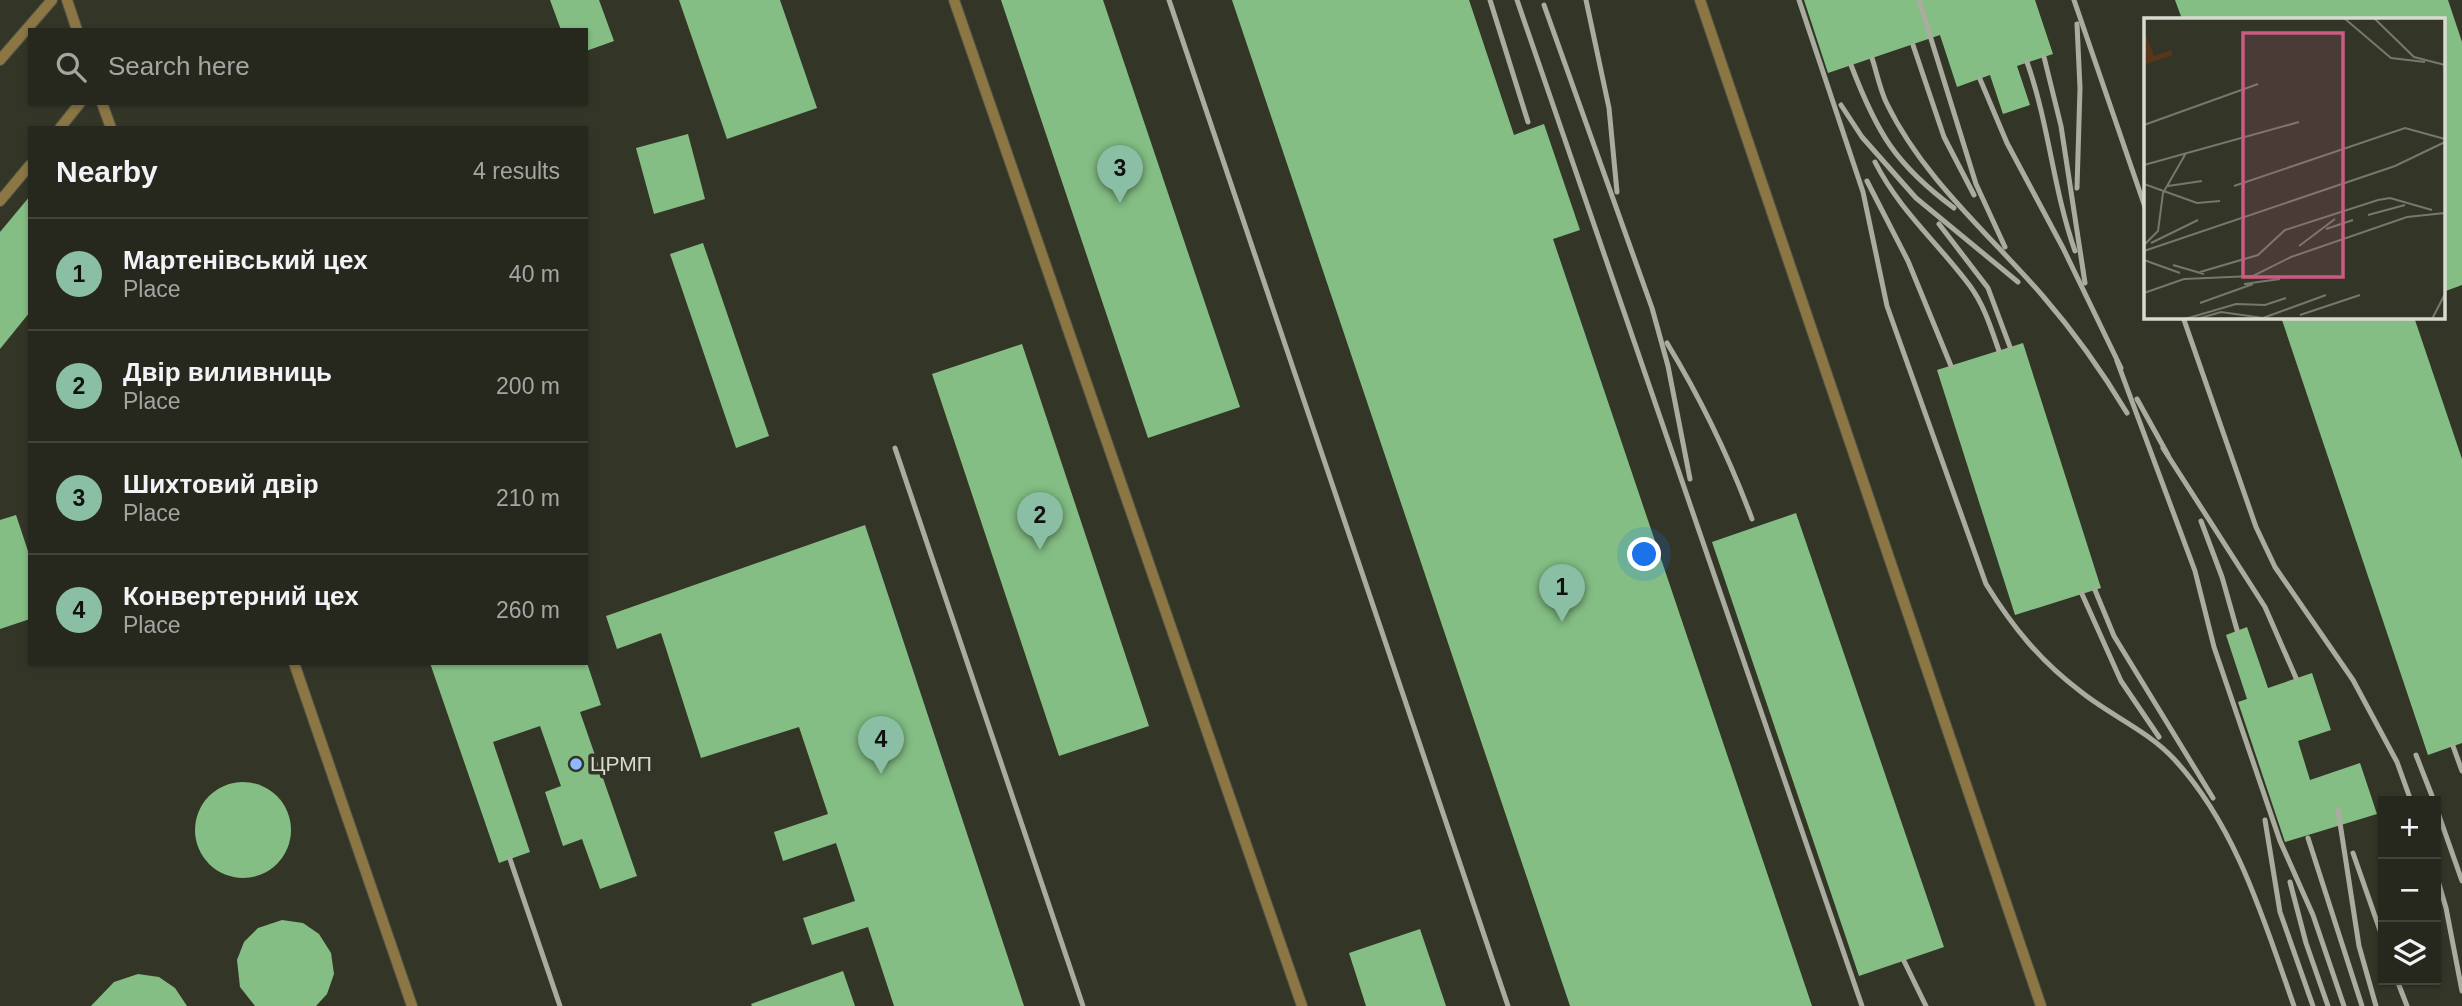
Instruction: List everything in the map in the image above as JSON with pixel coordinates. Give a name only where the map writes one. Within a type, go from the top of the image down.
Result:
[{"type":"lane","points":[[0,60],[52,0]]},
{"type":"lane","points":[[67,0],[76,28]]},
{"type":"lane","points":[[954,0],[1302,1006]]},
{"type":"lane","points":[[1700,0],[2041,1006]]},
{"type":"lane","points":[[62,126],[78,105]]},
{"type":"lane","points":[[103,105],[110,126]]},
{"type":"lane","points":[[0,201],[28,167]]},
{"type":"lane","points":[[295,665],[412,1006]]},
{"type":"building","points":[[550,0],[599,0],[614,41],[588,50],[588,28],[560,28]]},
{"type":"building","points":[[679,0],[780,0],[817,108],[727,139]]},
{"type":"building","points":[[1001,0],[1103,0],[1240,407],[1148,438]]},
{"type":"building","points":[[1232,0],[1469,0],[1514,135],[1544,124],[1580,230],[1553,239],[1812,1006],[1570,1006]]},
{"type":"building","points":[[1804,0],[2035,0],[2053,54],[2017,66],[2030,105],[2003,114],[1990,75],[1957,87],[1940,35],[1828,73]]},
{"type":"building","points":[[2175,0],[2448,0],[2462,42],[2462,285],[2444,292],[2444,18],[2182,18]]},
{"type":"building","points":[[688,134],[705,199],[654,214],[636,148]]},
{"type":"building","points":[[28,198],[28,314],[0,349],[0,232]]},
{"type":"building","points":[[703,243],[769,436],[736,448],[670,254]]},
{"type":"building","points":[[2281,318],[2414,318],[2462,459],[2462,743],[2428,755]]},
{"type":"building","points":[[2023,343],[2101,588],[2015,615],[1937,370]]},
{"type":"building","points":[[1022,344],[1149,726],[1059,756],[932,374]]},
{"type":"building","points":[[1796,513],[1944,947],[1859,976],[1712,542]]},
{"type":"building","points":[[16,515],[28,551],[28,620],[0,629],[0,520]]},
{"type":"building","points":[[865,525],[1024,1006],[894,1006],[868,927],[812,945],[803,918],[855,901],[836,843],[783,861],[774,832],[828,814],[799,727],[701,758],[661,633],[617,649],[606,616]]},
{"type":"building","points":[[2247,627],[2268,688],[2312,673],[2331,730],[2298,741],[2310,780],[2360,763],[2377,814],[2285,842],[2238,702],[2247,699],[2226,635]]},
{"type":"building","name":"ЦРМП","points":[[431,665],[588,665],[601,705],[580,712],[637,876],[600,889],[582,839],[563,846],[545,792],[561,786],[540,726],[493,742],[530,852],[499,863]]},
{"type":"building","points":[[243,782],[261,785],[277,796],[288,812],[291,830],[288,848],[277,864],[261,875],[243,878],[225,875],[209,864],[198,848],[195,830],[198,812],[209,796],[225,785]]},
{"type":"building","points":[[282,920],[303,923],[319,934],[331,953],[334,974],[327,994],[316,1006],[255,1006],[240,987],[237,960],[244,942],[258,928]]},
{"type":"building","points":[[1420,929],[1446,1006],[1366,1006],[1349,953]]},
{"type":"building","points":[[843,971],[855,1006],[751,1004]]},
{"type":"building","points":[[138,974],[159,977],[175,988],[187,1006],[91,1006],[114,982]]},
{"type":"railway","points":[[1169,0],[1508,1006]]},
{"type":"railway","points":[[1490,0],[1528,122]]},
{"type":"railway","points":[[1517,0],[1862,1006]]},
{"type":"railway","points":[[1586,0],[1609,108],[1617,192]]},
{"type":"railway","points":[[1799,0],[1863,192],[1887,306],[1986,584],[2006,614],[2052,668],[2092,700],[2141,731],[2163,749],[2196,786],[2215,814],[2246,876],[2294,1006]]},
{"type":"railway","points":[[1919,0],[1976,184],[2005,247]]},
{"type":"railway","points":[[2074,0],[2144,204]]},
{"type":"railway","points":[[1544,5],[1652,308],[1668,366],[1690,479]]},
{"type":"railway","points":[[2077,24],[2080,88],[2077,188]]},
{"type":"railway","points":[[1913,45],[1944,137],[1974,195]]},
{"type":"railway","points":[[2044,57],[2061,126],[2085,283]]},
{"type":"railway","points":[[1872,58],[1887,104],[1919,156],[1958,204],[2054,309],[2087,352],[2127,413]]},
{"type":"railway","points":[[2027,62],[2075,251]]},
{"type":"railway","points":[[1851,65],[1879,129],[1890,146],[1917,177],[1954,208]]},
{"type":"railway","points":[[1980,79],[2007,143],[2063,248],[2121,368]]},
{"type":"railway","points":[[1841,105],[1862,137],[1916,198],[2018,282]]},
{"type":"railway","points":[[1875,162],[1907,211],[1975,293],[1999,351]]},
{"type":"railway","points":[[1867,181],[1908,261],[1951,366]]},
{"type":"railway","points":[[1939,224],[1988,288],[2010,347]]},
{"type":"railway","points":[[2183,318],[2256,527],[2275,567],[2353,680],[2397,762],[2409,796]]},
{"type":"railway","points":[[1667,343],[1714,429],[1752,519]]},
{"type":"railway","points":[[2117,361],[2195,571],[2214,647],[2280,841],[2313,915],[2344,1006]]},
{"type":"railway","points":[[2137,399],[2168,455]]},
{"type":"railway","points":[[895,448],[1083,1006]]},
{"type":"railway","points":[[2163,448],[2265,607],[2296,678]]},
{"type":"railway","points":[[2201,521],[2222,577],[2237,630]]},
{"type":"railway","points":[[2095,590],[2114,636],[2213,798]]},
{"type":"railway","points":[[2082,594],[2121,681],[2159,737]]},
{"type":"railway","points":[[2453,746],[2462,771]]},
{"type":"railway","points":[[2416,755],[2432,796]]},
{"type":"railway","points":[[2338,810],[2359,946],[2376,1006]]},
{"type":"railway","points":[[2265,820],[2280,912],[2313,1006]]},
{"type":"railway","points":[[2441,821],[2462,881]]},
{"type":"railway","points":[[2308,838],[2362,1006]]},
{"type":"railway","points":[[2353,853],[2378,925]]},
{"type":"railway","points":[[510,859],[560,1006]]},
{"type":"railway","points":[[2290,882],[2306,943],[2328,1006]]},
{"type":"railway","points":[[2441,891],[2462,991]]},
{"type":"railway","points":[[1904,961],[1926,1006]]},
{"type":"railway","points":[[2399,985],[2407,1006]]},
{"type":"place","name":"Шихтовий двір","points":[[1120,203]]},
{"type":"place","name":"Двір виливниць","points":[[1040,550]]},
{"type":"place","name":"Мартенівський цех","points":[[1562,622]]},
{"type":"place","name":"ЦРМП","points":[[576,764]]},
{"type":"place","name":"Конвертерний цех","points":[[881,774]]}]
